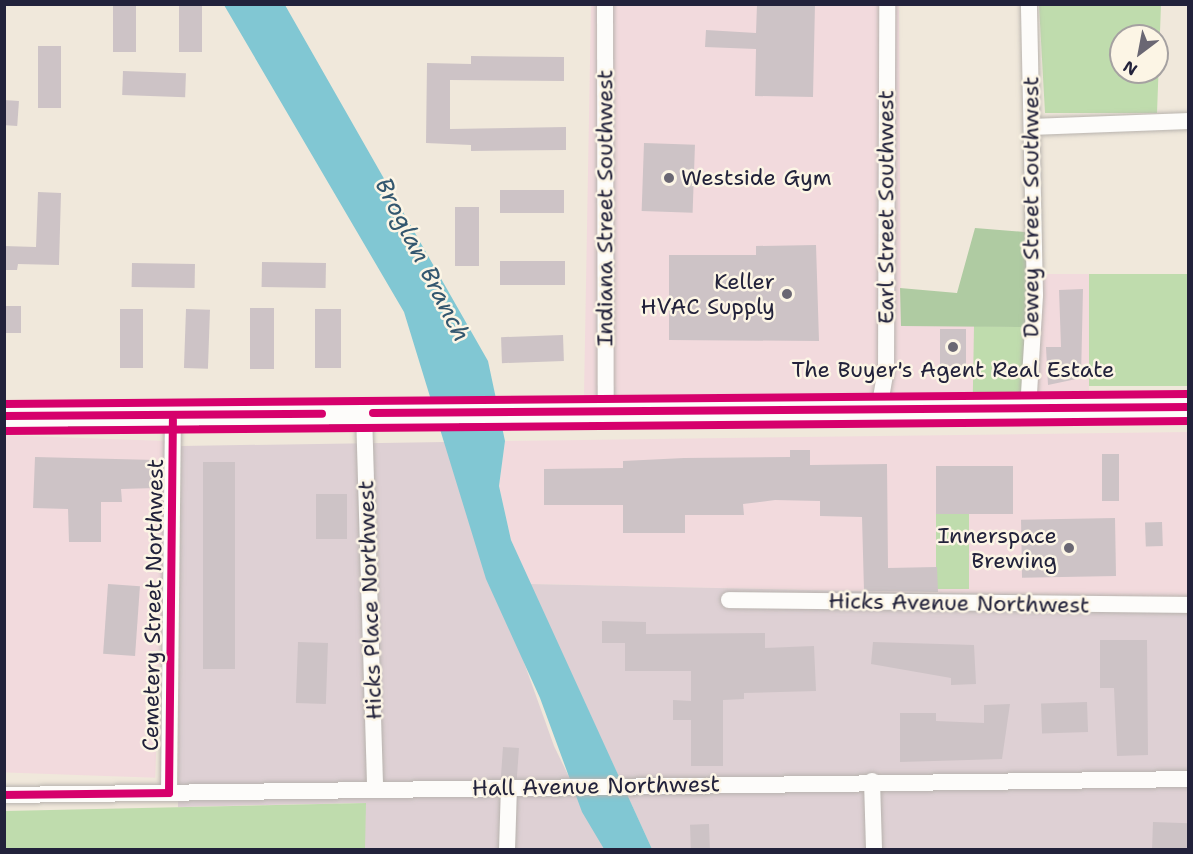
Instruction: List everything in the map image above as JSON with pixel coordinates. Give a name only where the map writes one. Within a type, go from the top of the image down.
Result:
[{"type":"street","name":"Indiana Street Southwest","points":[[605,4],[606,411]]},
{"type":"street","name":"Earl Street Southwest","points":[[879,409],[886,372],[887,4]]},
{"type":"street","name":"Dewey Street Southwest","points":[[1028,410],[1035,295],[1029,4]]},
{"type":"street","points":[[1032,127],[1188,122]]},
{"type":"street","points":[[4,416],[173,417],[364,413],[1028,410],[1188,407]]},
{"type":"street","name":"Hicks Place Northwest","points":[[364,413],[375,788]]},
{"type":"street","name":"Cemetery Street Northwest","points":[[169,793],[173,417]]},
{"type":"street","name":"Hicks Avenue Northwest","points":[[729,600],[1188,605]]},
{"type":"street","name":"Hall Avenue Northwest","points":[[4,795],[872,781],[1188,779]]},
{"type":"street","points":[[872,781],[874,849]]},
{"type":"street","points":[[507,849],[509,788]]},
{"type":"shaded area","points":[[591,5],[899,5],[901,325],[974,326],[974,394],[584,395]]},
{"type":"shaded area","points":[[1028,274],[1089,274],[1089,392],[1028,392]]},
{"type":"shaded area","points":[[1188,432],[1188,598],[530,584],[511,540],[499,486],[505,441]]},
{"type":"shaded area","points":[[4,435],[167,441],[155,778],[4,773]]},
{"type":"shaded area","points":[[445,442],[554,746],[604,849],[365,849],[365,803],[178,807],[181,446]]},
{"type":"shaded area","points":[[530,584],[1188,598],[1188,849],[652,849]]},
{"type":"green space","points":[[1039,5],[1161,5],[1160,24],[1109,24],[1109,84],[1158,84],[1157,113],[1045,113]]},
{"type":"green space","points":[[975,228],[1025,232],[1028,327],[901,326],[900,288],[957,293]]},
{"type":"green space","points":[[1089,274],[1188,274],[1188,386],[1089,386]]},
{"type":"green space","points":[[974,326],[1028,327],[1027,395],[973,394]]},
{"type":"green space","points":[[936,466],[969,466],[969,589],[936,589]]},
{"type":"green space","points":[[366,803],[365,849],[5,849],[5,811]]},
{"type":"water","name":"Broglan Branch","points":[[224,5],[285,5],[488,361],[505,441],[499,486],[511,540],[652,849],[604,849],[582,812],[540,698],[486,579],[404,312]]},
{"type":"building","points":[[113,4],[136,4],[136,52],[113,52]]},
{"type":"building","points":[[179,4],[202,4],[202,52],[179,52]]},
{"type":"building","points":[[757,4],[815,4],[813,97],[755,96],[756,49],[705,47],[706,30],[756,33]]},
{"type":"building","points":[[38,46],[61,46],[61,108],[38,108]]},
{"type":"building","points":[[471,56],[564,57],[564,81],[450,80],[450,129],[566,127],[566,150],[471,151],[471,145],[426,143],[427,63],[471,64]]},
{"type":"building","points":[[123,71],[186,73],[185,97],[122,95]]},
{"type":"building","points":[[4,100],[19,101],[17,126],[4,125]]},
{"type":"building","name":"Westside Gym","points":[[644,143],[695,145],[693,213],[642,211]]},
{"type":"building","points":[[500,190],[564,190],[564,213],[500,213]]},
{"type":"building","points":[[38,192],[61,193],[59,265],[18,264],[17,270],[4,270],[4,246],[36,247]]},
{"type":"building","points":[[455,207],[479,207],[479,266],[455,266]]},
{"type":"building","points":[[816,245],[819,341],[669,340],[669,255],[756,255],[756,246]]},
{"type":"building","points":[[500,261],[565,261],[565,285],[500,285]]},
{"type":"building","points":[[262,262],[326,263],[326,288],[262,287]]},
{"type":"building","points":[[132,263],[195,264],[195,288],[132,287]]},
{"type":"building","points":[[1083,289],[1081,378],[1048,385],[1046,347],[1061,347],[1059,290]]},
{"type":"building","points":[[4,306],[21,306],[21,333],[4,333]]},
{"type":"building","points":[[250,308],[274,308],[274,369],[250,369]]},
{"type":"building","points":[[120,309],[143,309],[143,368],[120,368]]},
{"type":"building","points":[[186,309],[210,310],[208,369],[184,368]]},
{"type":"building","points":[[315,309],[341,309],[341,368],[315,368]]},
{"type":"building","name":"The Buyer's Agent Real Estate","points":[[940,329],[966,329],[966,366],[940,366]]},
{"type":"building","points":[[563,335],[564,361],[502,363],[501,337]]},
{"type":"building","points":[[790,450],[810,450],[810,465],[887,464],[888,568],[937,567],[938,592],[864,591],[862,517],[820,516],[820,501],[775,500],[743,504],[744,515],[685,515],[685,533],[623,533],[623,505],[544,505],[544,469],[623,468],[623,461],[684,458],[790,457]]},
{"type":"building","points":[[1102,454],[1119,454],[1119,501],[1102,501]]},
{"type":"building","points":[[35,457],[156,460],[156,488],[121,489],[122,502],[101,502],[101,542],[69,542],[68,509],[33,508]]},
{"type":"building","points":[[203,462],[235,462],[235,669],[203,669]]},
{"type":"building","points":[[936,466],[1013,466],[1013,514],[936,514]]},
{"type":"building","points":[[316,494],[347,494],[347,539],[316,539]]},
{"type":"building","name":"Innerspace Brewing","points":[[1115,518],[1116,576],[1022,578],[1021,520]]},
{"type":"building","points":[[1162,522],[1163,546],[1146,547],[1145,523]]},
{"type":"building","points":[[108,584],[140,586],[135,656],[103,654]]},
{"type":"building","points":[[602,621],[646,622],[646,634],[765,633],[765,648],[814,646],[816,691],[744,693],[744,699],[723,700],[723,766],[691,766],[691,720],[673,720],[673,700],[691,701],[691,671],[625,671],[625,643],[602,643]]},
{"type":"building","points":[[1100,640],[1147,640],[1148,755],[1117,756],[1114,688],[1100,688]]},
{"type":"building","points":[[298,642],[328,643],[326,704],[296,703]]},
{"type":"building","points":[[873,642],[974,645],[976,684],[951,685],[951,678],[871,664]]},
{"type":"building","points":[[1087,702],[1088,732],[1042,734],[1041,704]]},
{"type":"building","points":[[1010,704],[1002,759],[900,762],[900,713],[936,713],[936,721],[984,723],[984,705]]},
{"type":"building","points":[[503,747],[519,748],[517,779],[501,778]]},
{"type":"building","points":[[1153,822],[1188,823],[1187,850],[1152,849]]},
{"type":"building","points":[[709,824],[710,849],[691,850],[690,825]]},
{"type":"cycle path","points":[[4,404],[1188,394]]},
{"type":"cycle path","points":[[373,413],[1188,407]]},
{"type":"cycle path","points":[[4,416],[322,414]]},
{"type":"cycle path","points":[[4,795],[169,793],[173,420]]},
{"type":"cycle path","points":[[4,431],[1188,421]]},
{"type":"place","name":"Westside Gym","points":[[669,178]]},
{"type":"place","name":"Keller HVAC Supply","points":[[787,294]]},
{"type":"place","name":"The Buyer's Agent Real Estate","points":[[953,347]]},
{"type":"place","name":"Innerspace Brewing","points":[[1069,548]]}]
